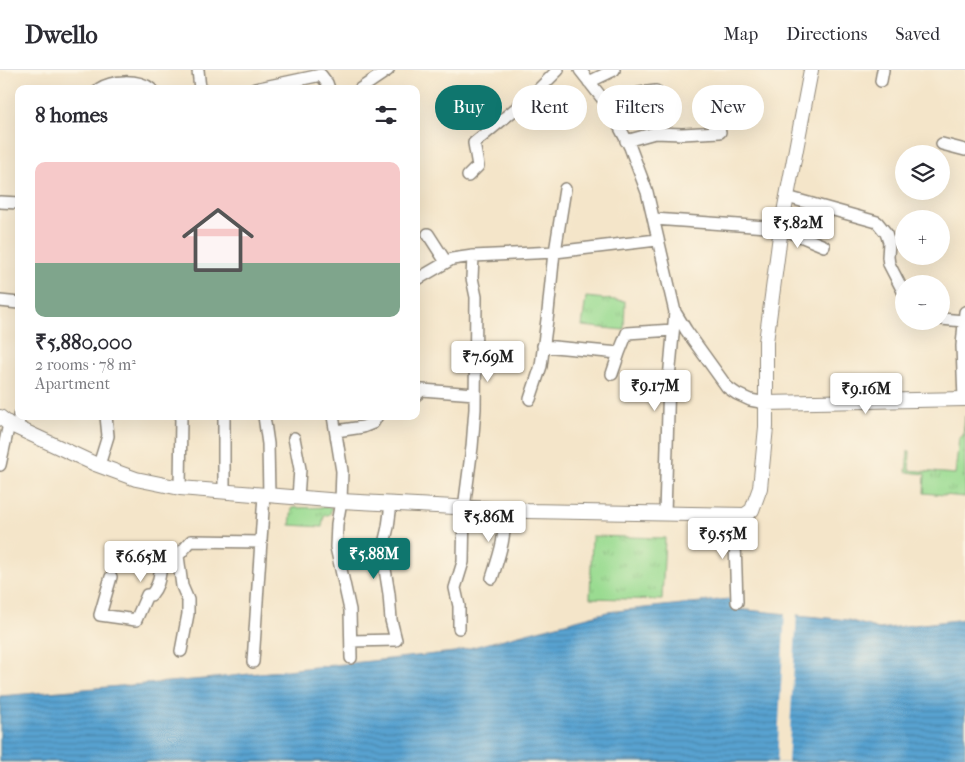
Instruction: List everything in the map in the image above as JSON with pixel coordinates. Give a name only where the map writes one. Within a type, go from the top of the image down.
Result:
[{"type":"main road","points":[[12,421],[99,466],[136,478],[180,488],[342,501],[504,510],[745,515],[752,510],[760,488],[766,403],[766,342],[787,197],[810,70]]},
{"type":"main road","points":[[766,403],[964,399]]},
{"type":"street","points":[[198,70],[200,85]]},
{"type":"street","points":[[366,85],[388,70]]},
{"type":"street","points":[[468,176],[478,166],[474,143],[537,91],[558,70]]},
{"type":"street","points":[[580,70],[597,92]]},
{"type":"street","points":[[589,82],[614,70]]},
{"type":"street","points":[[274,85],[321,75],[327,85]]},
{"type":"street","points":[[105,85],[135,82],[146,85]]},
{"type":"street","points":[[620,130],[646,192],[675,312],[727,387],[750,400],[766,403]]},
{"type":"street","points":[[626,141],[655,133],[720,132]]},
{"type":"street","points":[[942,144],[965,150]]},
{"type":"street","points":[[530,399],[541,366],[565,189]]},
{"type":"street","points":[[787,197],[877,222],[886,233],[889,242],[889,264],[895,275]]},
{"type":"street","points":[[0,202],[15,203]]},
{"type":"street","points":[[654,219],[782,228],[824,246]]},
{"type":"street","points":[[428,234],[446,262]]},
{"type":"street","points":[[420,278],[452,259],[473,256],[555,252],[657,240]]},
{"type":"street","points":[[459,628],[459,606],[455,588],[463,562],[464,508],[472,447],[475,394],[476,297],[472,278],[473,256]]},
{"type":"street","points":[[0,301],[15,303]]},
{"type":"street","points":[[665,514],[669,379],[675,312]]},
{"type":"street","points":[[950,318],[965,316],[962,346],[964,399]]},
{"type":"street","points":[[612,374],[626,332],[673,330]]},
{"type":"street","points":[[544,346],[619,353]]},
{"type":"street","points":[[420,392],[422,390],[475,394]]},
{"type":"street","points":[[99,466],[108,436],[106,420]]},
{"type":"street","points":[[180,488],[181,420]]},
{"type":"street","points":[[224,420],[224,492]]},
{"type":"street","points":[[253,662],[266,495],[268,444],[265,420]]},
{"type":"street","points":[[334,420],[342,471],[342,501],[337,524],[336,547],[350,610],[351,658]]},
{"type":"street","points":[[336,431],[363,427],[374,423],[375,420]]},
{"type":"street","points":[[0,461],[12,421]]},
{"type":"street","points":[[294,438],[300,470],[298,498]]},
{"type":"street","points":[[351,641],[396,640],[391,620],[385,569],[384,544],[388,528],[390,504]]},
{"type":"street","points":[[492,578],[506,525],[504,510]]},
{"type":"street","points":[[731,516],[736,543],[737,602]]},
{"type":"street","points":[[181,651],[188,614],[188,600],[182,586],[178,556],[191,541],[261,542]]},
{"type":"street","points":[[110,578],[100,615],[136,620],[147,595],[151,595],[157,587],[164,560],[178,559]]},
{"type":"green space","points":[[586,297],[625,301],[624,330],[582,326]]},
{"type":"green space","points":[[965,416],[965,497],[924,493],[925,474],[906,472],[908,451],[910,451],[909,470],[955,474],[959,438],[963,436]]},
{"type":"green space","points":[[332,507],[330,514],[324,516],[322,527],[290,525],[292,508]]},
{"type":"green space","points":[[592,536],[665,538],[662,600],[590,598]]},
{"type":"water","points":[[729,599],[737,609],[848,620],[879,629],[965,619],[965,762],[0,762],[0,696],[204,679],[454,652],[607,612]]},
{"type":"pier","points":[[785,611],[797,612],[788,762],[777,762]]}]
